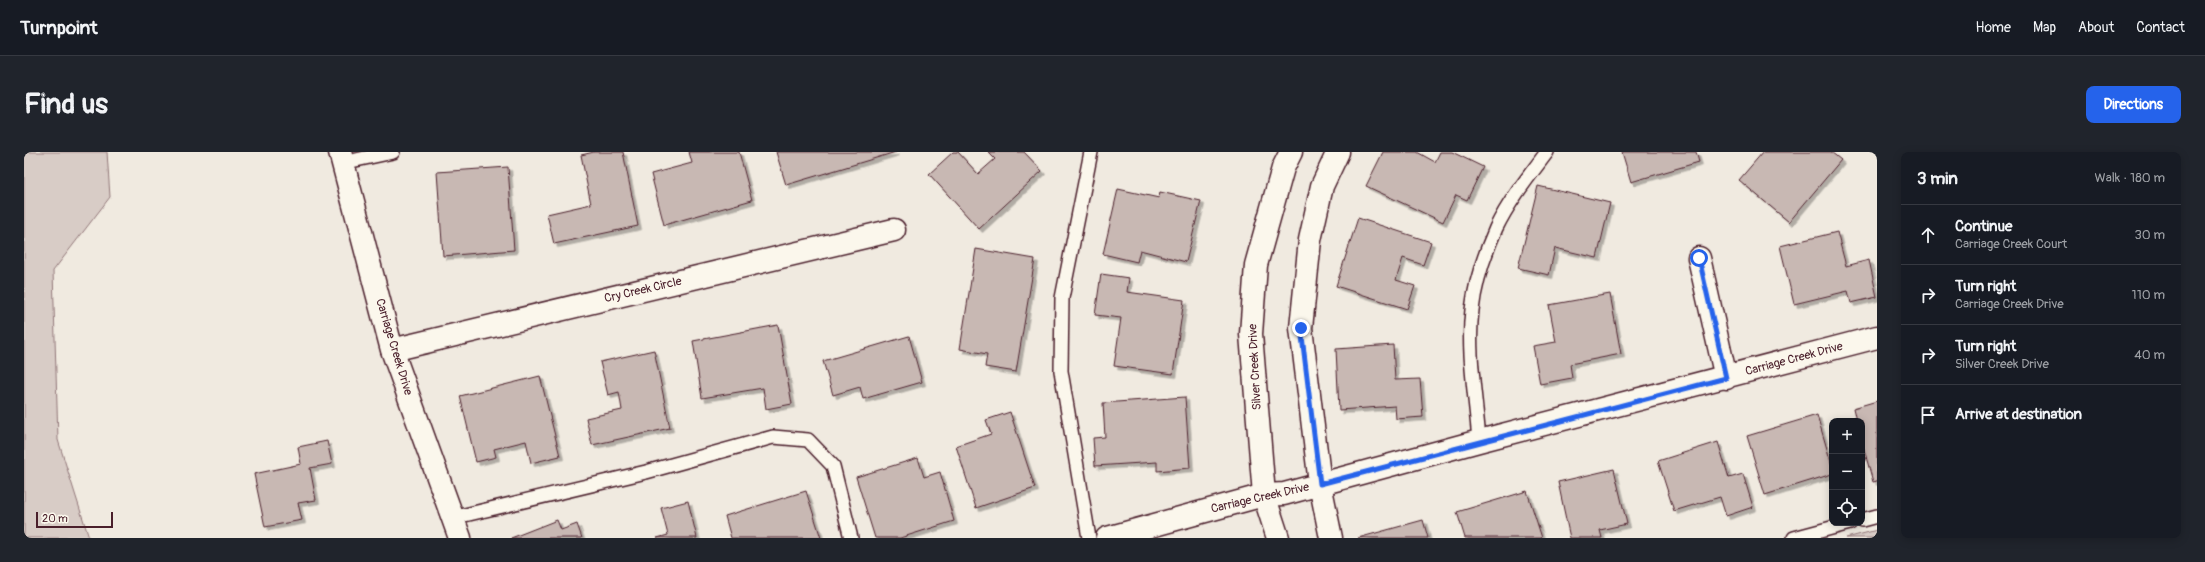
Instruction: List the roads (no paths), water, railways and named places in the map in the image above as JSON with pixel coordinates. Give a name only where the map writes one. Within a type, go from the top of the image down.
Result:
[{"type":"street","name":"Silver Creek Drive","points":[[1278,538],[1264,495],[1251,334],[1256,265],[1283,168],[1291,152]]},
{"type":"street","points":[[1331,538],[1320,484],[1301,328],[1310,240],[1322,186],[1338,152]]},
{"type":"street","name":"Carriage Creek Drive","points":[[341,157],[392,350],[456,528]]},
{"type":"street","name":"Cry Creek Circle","points":[[392,350],[894,230]]},
{"type":"street","points":[[1699,258],[1726,378]]},
{"type":"street","name":"Carriage Creek Drive","points":[[1107,538],[1264,495],[1284,494],[1479,441],[1726,378],[1877,337]]},
{"type":"lane","points":[[341,157],[393,152]]},
{"type":"lane","points":[[1089,538],[1062,363],[1062,298],[1091,152]]},
{"type":"lane","points":[[1479,441],[1472,349],[1472,310],[1482,265],[1496,227],[1511,202],[1547,152]]},
{"type":"lane","points":[[456,528],[646,472],[773,437],[808,440],[833,466],[850,538]]},
{"type":"lane","points":[[1865,519],[1877,516]]},
{"type":"lane","points":[[1794,538],[1839,526]]}]
